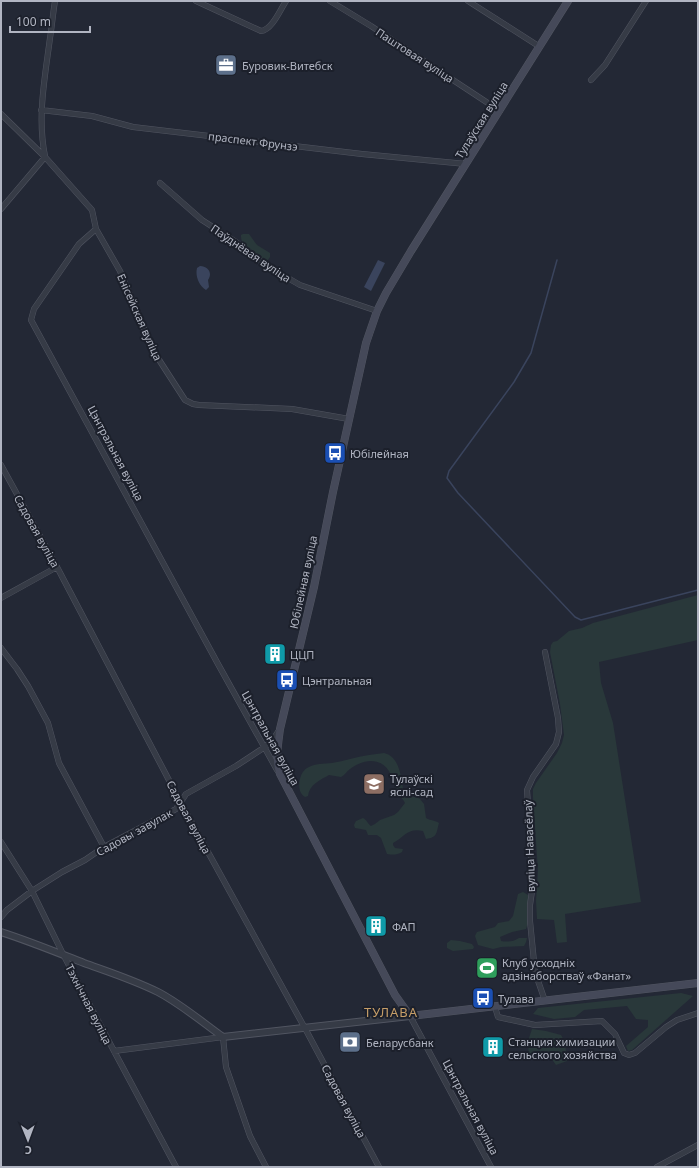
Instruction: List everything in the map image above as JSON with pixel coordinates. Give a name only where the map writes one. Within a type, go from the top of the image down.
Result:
[{"type":"main road","name":"Тулаўская вуліца","points":[[377,311],[411,251],[568,1]]},
{"type":"main road","name":"Юбілейная вуліца","points":[[280,774],[277,766],[277,757],[280,729],[314,587],[333,492],[366,343],[377,311]]},
{"type":"main road","name":"Цэнтральная вуліца","points":[[280,774],[395,995],[410,1016]]},
{"type":"main road","points":[[410,1016],[694,984]]},
{"type":"street","points":[[1,209],[45,156],[43,146],[42,110],[45,70],[54,1]]},
{"type":"street","points":[[196,1],[261,31],[264,31],[270,26],[286,1]]},
{"type":"street","name":"Паштовая вуліца","points":[[330,1],[371,26],[500,111]]},
{"type":"street","points":[[468,1],[540,47]]},
{"type":"street","points":[[591,80],[605,65],[646,1]]},
{"type":"street","name":"праспект Фрунзэ","points":[[42,110],[92,116],[132,127],[362,154],[466,164]]},
{"type":"street","name":"Енісейская вуліца","points":[[1,114],[45,156],[92,210],[96,229],[120,271],[154,352],[185,400],[199,405],[292,409],[349,418]]},
{"type":"street","name":"Паўднёвая вуліца","points":[[160,183],[202,220],[292,281],[377,311]]},
{"type":"street","name":"Цэнтральная вуліца","points":[[96,229],[79,244],[34,309],[31,320],[218,664],[280,774]]},
{"type":"street","name":"Садовая вуліца","points":[[1,465],[57,567],[181,803],[305,1028],[379,1167]]},
{"type":"street","points":[[1,598],[57,567]]},
{"type":"street","points":[[1,648],[28,686],[48,723],[58,763],[104,848]]},
{"type":"street","name":"вуліца Навасёлаў","points":[[545,652],[558,718],[559,732],[556,744],[533,777],[527,790],[532,884],[530,921],[535,972],[545,1001]]},
{"type":"street","name":"Садовы завулак","points":[[1,917],[7,910],[32,891],[62,872],[176,810],[186,794],[236,766],[265,747],[280,729]]},
{"type":"street","name":"Тэхнічная вуліца","points":[[1,842],[32,891],[63,954],[176,1167]]},
{"type":"street","points":[[1,932],[120,976],[158,993],[184,1008],[223,1037],[226,1067],[250,1136],[266,1167]]},
{"type":"street","points":[[495,1007],[498,1017],[535,1025],[602,1021],[615,1034],[624,1053],[629,1056],[635,1054],[666,1027],[677,1020],[698,1013]]},
{"type":"street","points":[[114,1051],[410,1016]]},
{"type":"street","name":"Цэнтральная вуліца","points":[[410,1016],[491,1167]]},
{"type":"street","points":[[657,1167],[698,1145]]},
{"type":"shaded area","points":[[249,234],[257,245],[270,253],[268,260],[263,261],[245,247],[241,239],[241,235]]},
{"type":"shaded area","points":[[698,595],[698,640],[599,662],[601,683],[613,723],[641,902],[565,914],[567,942],[557,943],[554,920],[537,919],[536,901],[538,871],[533,797],[533,789],[536,783],[557,753],[564,735],[560,704],[550,652],[551,645],[569,631],[582,628],[593,623]]},
{"type":"shaded area","points":[[384,753],[390,755],[397,764],[406,797],[416,797],[420,799],[424,804],[426,818],[439,823],[436,834],[433,837],[426,839],[423,831],[418,830],[407,833],[393,843],[395,848],[403,849],[402,852],[398,854],[387,854],[381,838],[377,835],[368,835],[366,830],[355,828],[354,825],[356,821],[363,818],[371,826],[380,820],[394,815],[405,803],[397,793],[390,773],[385,766],[375,761],[370,761],[360,763],[341,777],[329,775],[316,783],[310,789],[308,796],[305,797],[302,795],[299,787],[300,779],[303,773],[310,766]]},
{"type":"shaded area","points":[[523,892],[528,895],[528,923],[526,929],[512,932],[500,937],[501,941],[506,942],[519,938],[527,938],[524,946],[501,947],[493,949],[478,945],[475,936],[477,932],[495,927],[498,923],[509,921],[513,916],[518,894]]},
{"type":"shaded area","points":[[451,940],[472,944],[474,947],[473,949],[453,951],[447,948],[447,943]]},
{"type":"shaded area","points":[[681,993],[693,996],[632,1050],[628,1051],[626,1046],[648,1027],[648,1020],[636,1019],[627,1006],[584,1010],[575,1017],[554,1019],[533,1014],[538,1008]]},
{"type":"shaded area","points":[[532,1029],[561,1035],[565,1042],[567,1061],[556,1065],[549,1055],[535,1059],[528,1056],[529,1038]]},
{"type":"water","points":[[378,260],[385,263],[371,291],[364,287]]},
{"type":"water","points":[[200,266],[205,267],[210,272],[208,280],[209,287],[206,290],[201,286],[197,277],[197,268]]},
{"type":"waterway","points":[[557,260],[531,353],[514,382],[449,471],[447,478],[458,493],[575,617],[581,620],[698,590]]},
{"type":"place","name":"Буровик-Витебск","points":[[226,65]]},
{"type":"place","name":"Юбілейная","points":[[335,453]]},
{"type":"place","name":"ЦЦП","points":[[275,654]]},
{"type":"place","name":"Цэнтральная","points":[[287,680]]},
{"type":"place","name":"Тулаўскі яслі-сад","points":[[374,784]]},
{"type":"place","name":"ФАП","points":[[376,926]]},
{"type":"place","name":"Клуб усходніх адзінаборстваў «Фанат»","points":[[487,968]]},
{"type":"place","name":"Тулава","points":[[483,998]]},
{"type":"place","name":"Беларусбанк","points":[[350,1042]]},
{"type":"place","name":"Станция химизации сельского хозяйства","points":[[493,1047]]},
{"type":"district","name":"ТУЛАВА","points":[[391,1012]]}]
